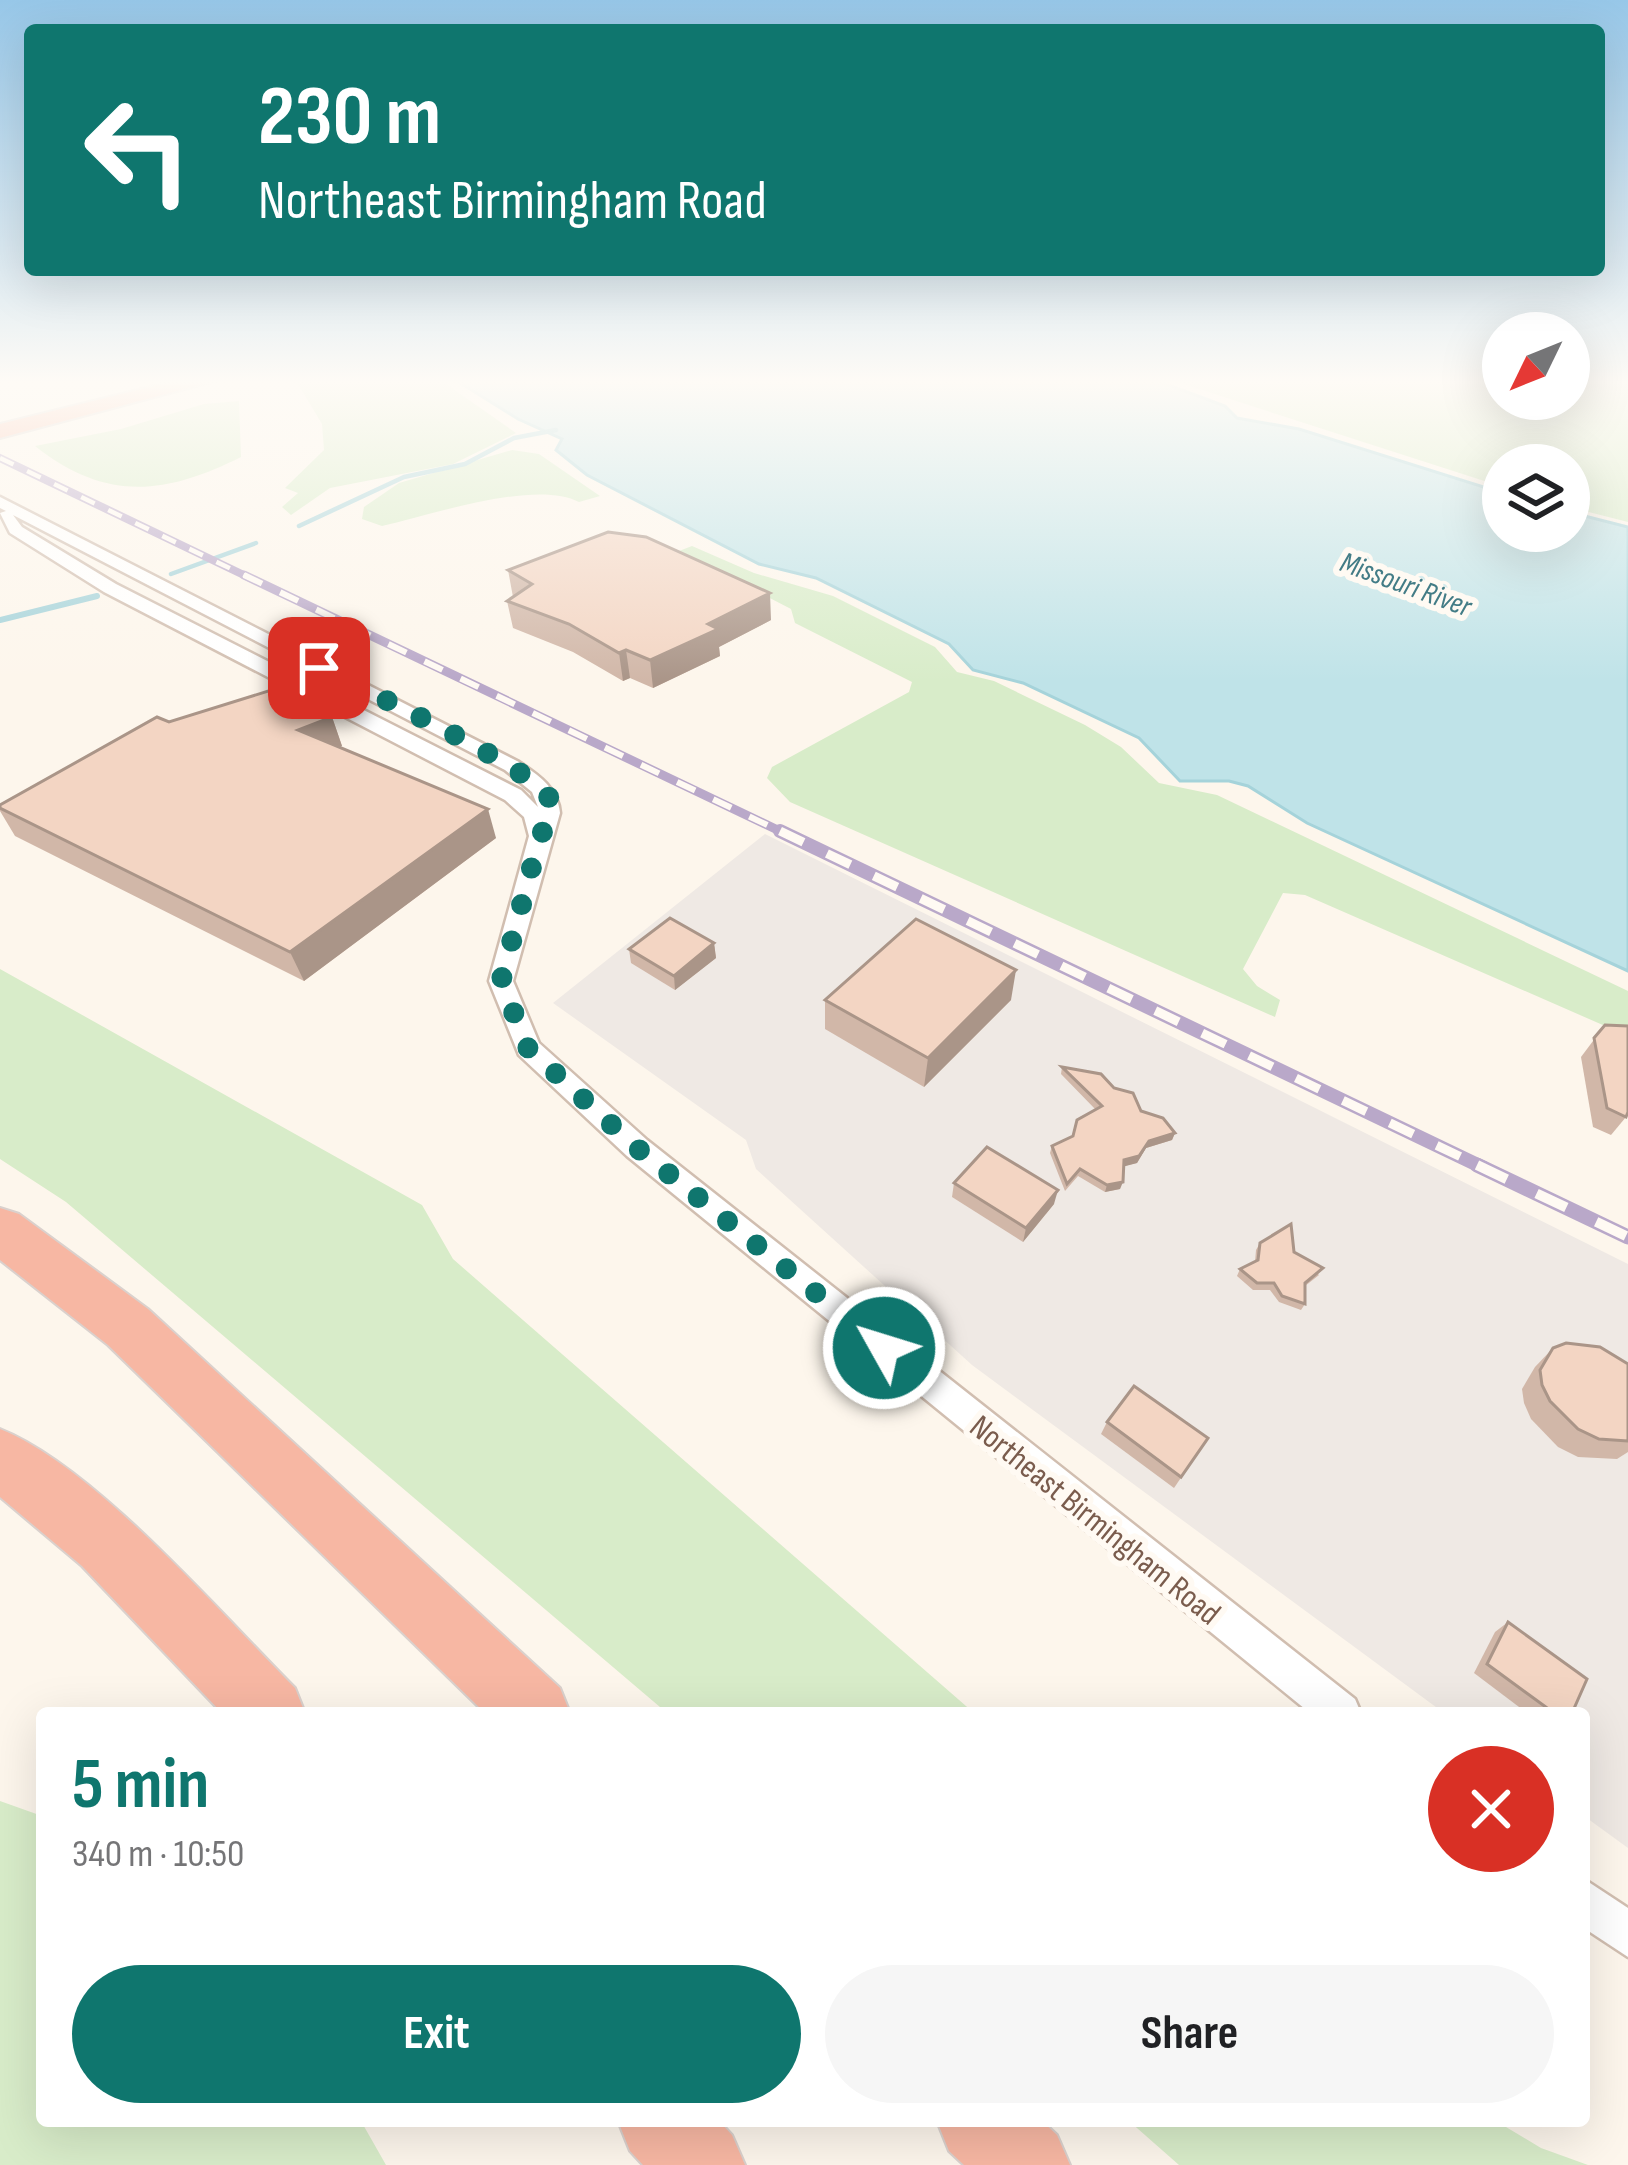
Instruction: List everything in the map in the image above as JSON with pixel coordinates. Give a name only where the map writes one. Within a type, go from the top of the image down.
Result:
[{"type":"highway","points":[[0,1230],[128,1327],[530,1707]]},
{"type":"highway","points":[[0,1458],[132,1569],[264,1707]]},
{"type":"highway","points":[[666,2127],[702,2165]]},
{"type":"highway","points":[[986,2127],[1027,2165]]},
{"type":"street","name":"Northeast Birmingham Road","points":[[0,505],[16,530],[110,588],[513,795],[534,815],[540,836],[501,981],[528,1048],[655,1162],[1335,1707]]},
{"type":"street","points":[[1590,1905],[1628,1934]]},
{"type":"shaded area","points":[[765,834],[1628,1264],[1628,1848],[1590,1820],[1590,1707],[1436,1707],[972,1365],[756,1169],[746,1140],[553,1003]]},
{"type":"green space","points":[[97,480],[183,480],[136,487]]},
{"type":"green space","points":[[293,480],[371,480],[330,488],[291,515],[282,507],[298,493],[285,488]]},
{"type":"green space","points":[[577,480],[600,496],[579,502],[537,494],[510,497],[382,526],[362,519],[364,507],[399,483]]},
{"type":"green space","points":[[1590,480],[1628,480],[1628,522],[1590,512]]},
{"type":"green space","points":[[692,546],[754,573],[833,596],[935,647],[957,672],[994,681],[1085,725],[1121,747],[1159,783],[1217,795],[1628,991],[1628,1036],[1305,895],[1283,893],[1243,969],[1257,986],[1280,1000],[1275,1017],[790,802],[767,778],[772,767],[909,692],[912,682],[795,623],[791,609],[679,551]]},
{"type":"green space","points":[[0,969],[422,1205],[453,1259],[967,1707],[660,1707],[66,1202],[0,1159]]},
{"type":"green space","points":[[0,1801],[36,1814],[36,2127],[364,2127],[386,2165],[0,2165]]},
{"type":"green space","points":[[1136,2127],[1506,2127],[1541,2148],[1588,2165],[1179,2165]]},
{"type":"water","name":"Missouri River","points":[[597,480],[1462,480],[1482,486],[1482,552],[1590,552],[1590,517],[1628,527],[1628,971],[1307,823],[1248,786],[1180,781],[1139,738],[1023,683],[973,670],[949,644],[816,578],[759,564]]},
{"type":"building","points":[[608,532],[646,537],[770,593],[708,624],[718,629],[650,660],[626,650],[619,653],[569,624],[507,601],[532,584],[508,570]]},
{"type":"building","points":[[294,683],[332,717],[298,730],[488,809],[290,952],[0,808],[157,717],[169,722]]},
{"type":"building","points":[[670,918],[714,943],[674,976],[629,949]]},
{"type":"building","points":[[916,919],[1016,970],[928,1058],[825,1000]]},
{"type":"building","points":[[1605,1025],[1628,1026],[1626,1117],[1607,1108],[1594,1038]]},
{"type":"building","points":[[1062,1067],[1101,1074],[1114,1088],[1133,1093],[1141,1111],[1163,1118],[1175,1133],[1149,1141],[1139,1156],[1124,1160],[1123,1182],[1107,1185],[1080,1169],[1067,1184],[1052,1146],[1073,1136],[1077,1120],[1102,1106]]},
{"type":"building","points":[[987,1147],[1058,1190],[1026,1228],[954,1183]]},
{"type":"building","points":[[1291,1224],[1294,1252],[1323,1268],[1305,1283],[1305,1304],[1282,1296],[1274,1283],[1257,1283],[1240,1269],[1258,1260],[1260,1243]]},
{"type":"building","points":[[1566,1343],[1600,1347],[1628,1364],[1628,1441],[1599,1439],[1578,1429],[1550,1401],[1540,1370],[1553,1348]]},
{"type":"building","points":[[1134,1386],[1208,1438],[1181,1477],[1107,1422]]},
{"type":"building","points":[[1508,1622],[1587,1679],[1575,1707],[1546,1707],[1487,1664]]},
{"type":"waterway","points":[[299,526],[398,480]]},
{"type":"waterway","points":[[171,574],[256,543]]},
{"type":"waterway","points":[[0,620],[97,596]]},
{"type":"railway","points":[[46,480],[250,578]]},
{"type":"railway","points":[[244,575],[786,834]]},
{"type":"railway","points":[[780,831],[1484,1168]]},
{"type":"railway","points":[[1477,1165],[1628,1237]]},
{"type":"route","points":[[319,668],[512,766],[544,788],[551,801],[551,818],[540,836],[501,981],[528,1048],[637,1148],[884,1348]]}]
